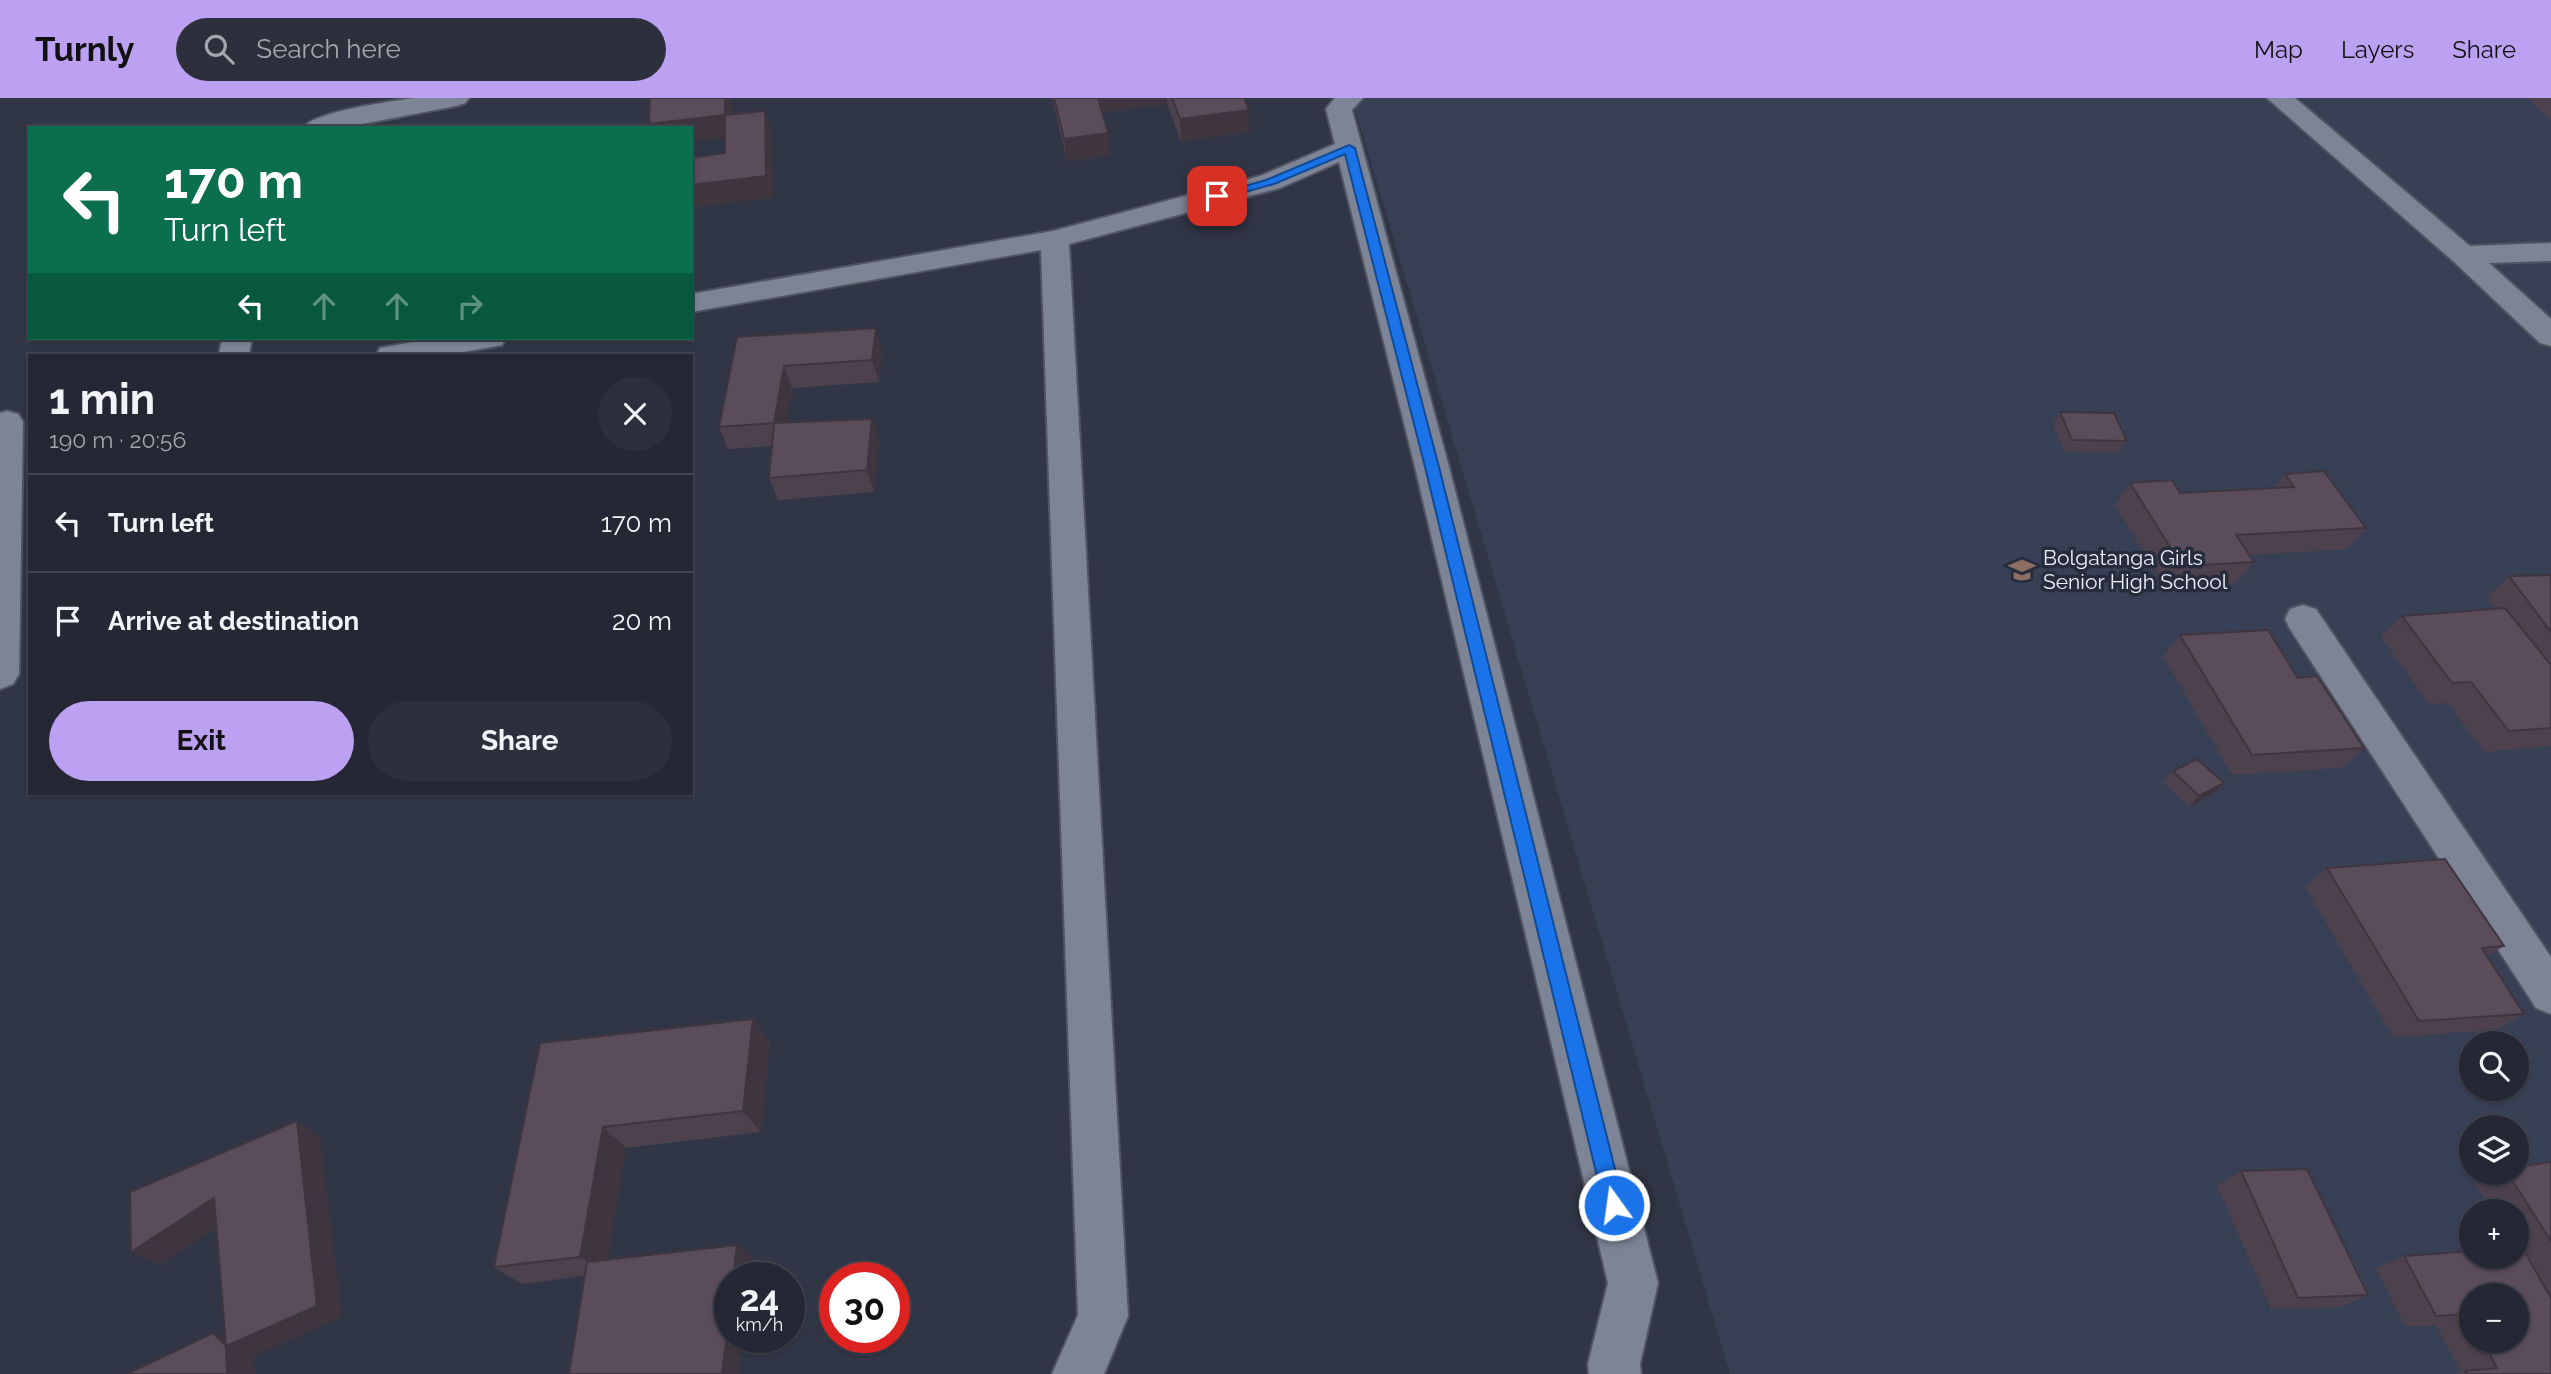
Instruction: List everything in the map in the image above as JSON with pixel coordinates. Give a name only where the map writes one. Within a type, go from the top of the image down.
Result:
[{"type":"street","points":[[322,126],[344,118],[457,98]]},
{"type":"street","points":[[1350,98],[1339,109],[1432,467],[1633,1283],[1614,1364],[1615,1374]]},
{"type":"street","points":[[2280,98],[2463,255],[2551,336]]},
{"type":"street","points":[[693,303],[1055,240],[1270,182],[1349,148]]},
{"type":"street","points":[[1055,240],[1103,1316],[1078,1374]]},
{"type":"street","points":[[2463,255],[2551,251]]},
{"type":"street","points":[[397,354],[479,340]]},
{"type":"street","points":[[0,674],[12,421]]},
{"type":"street","points":[[2303,619],[2551,994]]},
{"type":"shaded area","name":"Bolgatanga Girls Senior High School","points":[[1352,98],[2551,98],[2551,1374],[1730,1374]]},
{"type":"building","points":[[650,98],[725,98],[725,115],[649,124]]},
{"type":"building","points":[[1054,98],[1098,98],[1108,133],[1064,139]]},
{"type":"building","points":[[1172,98],[1244,98],[1249,110],[1180,119]]},
{"type":"building","points":[[765,111],[766,176],[693,185],[693,158],[725,153],[725,115]]},
{"type":"building","points":[[876,328],[872,360],[784,366],[774,423],[719,427],[737,337]]},
{"type":"building","points":[[2060,412],[2114,413],[2127,441],[2072,440]]},
{"type":"building","points":[[872,419],[867,470],[769,478],[774,423]]},
{"type":"building","points":[[2324,471],[2366,528],[2236,535],[2254,562],[2182,566],[2130,483],[2172,480],[2180,493],[2294,487],[2285,474]]},
{"type":"building","points":[[2551,575],[2551,632],[2509,576]]},
{"type":"building","points":[[2505,608],[2551,665],[2551,728],[2509,731],[2471,682],[2452,683],[2402,616]]},
{"type":"building","points":[[2268,630],[2298,678],[2317,676],[2364,748],[2252,755],[2180,635]]},
{"type":"building","points":[[2197,759],[2224,783],[2199,796],[2173,771]]},
{"type":"building","points":[[2445,859],[2504,946],[2482,948],[2524,1014],[2419,1021],[2327,868]]},
{"type":"building","points":[[753,1019],[743,1111],[603,1127],[580,1257],[494,1267],[540,1043]]},
{"type":"building","points":[[297,1121],[317,1306],[226,1346],[214,1198],[131,1252],[130,1192]]},
{"type":"building","points":[[2551,1162],[2551,1241],[2529,1206],[2529,1199],[2524,1199],[2515,1185],[2529,1185],[2529,1165]]},
{"type":"building","points":[[2307,1169],[2368,1295],[2298,1298],[2241,1171]]},
{"type":"building","points":[[737,1245],[735,1262],[714,1262],[714,1353],[725,1353],[722,1374],[569,1374],[587,1262]]},
{"type":"building","points":[[2459,1252],[2459,1269],[2529,1269],[2529,1259],[2551,1298],[2551,1374],[2467,1374],[2465,1371],[2497,1368],[2489,1353],[2529,1353],[2529,1283],[2459,1283],[2459,1315],[2436,1316],[2404,1256]]},
{"type":"building","points":[[213,1333],[226,1346],[227,1374],[127,1374]]},
{"type":"place","name":"Bolgatanga Girls Senior High School","points":[[2022,570]]},
{"type":"route","points":[[1217,196],[1270,182],[1349,148],[1432,467],[1614,1205]]}]
